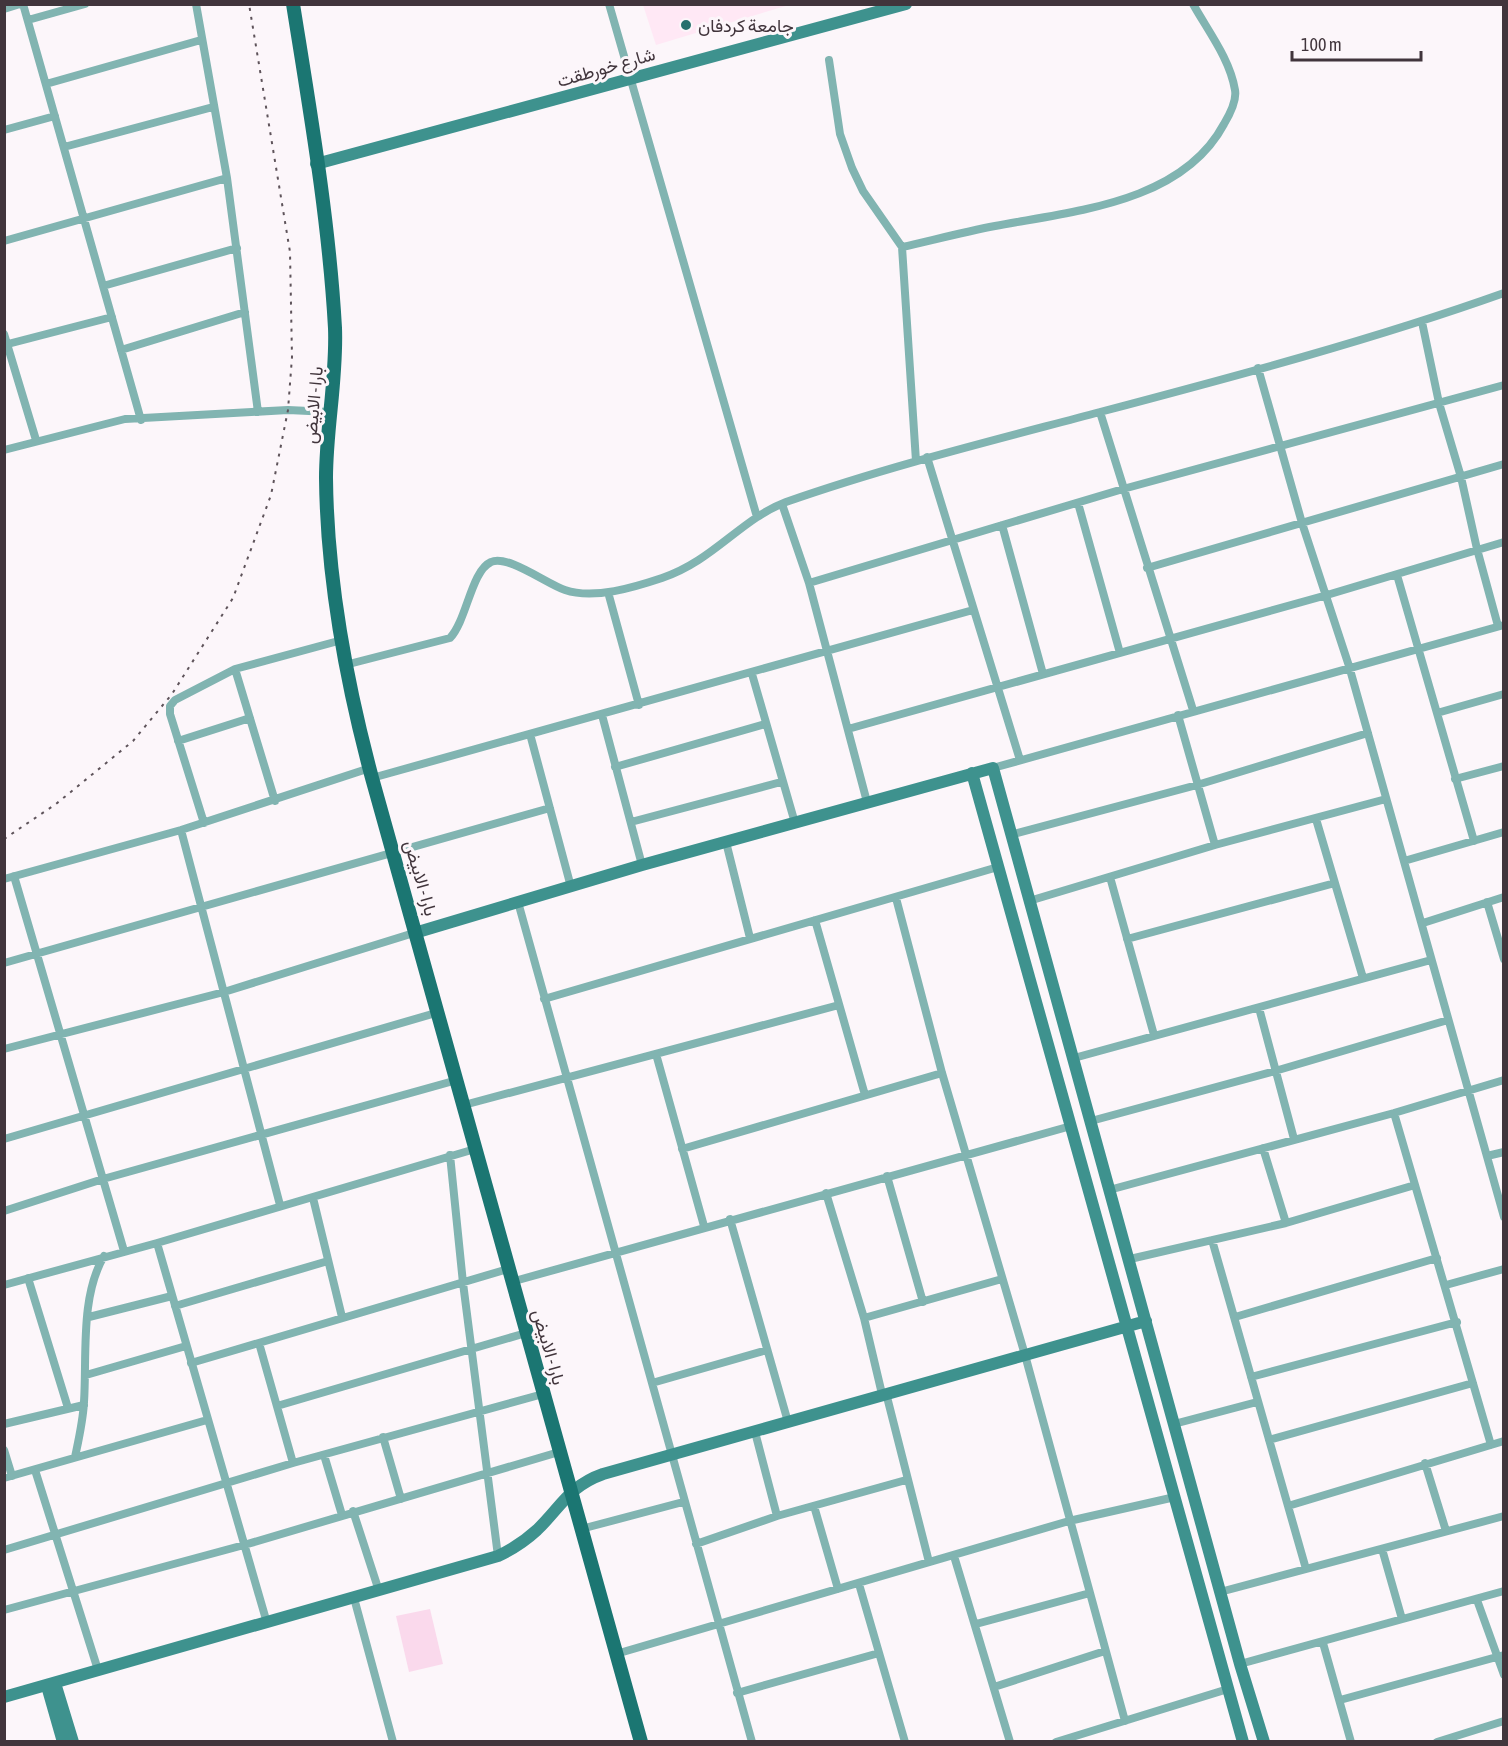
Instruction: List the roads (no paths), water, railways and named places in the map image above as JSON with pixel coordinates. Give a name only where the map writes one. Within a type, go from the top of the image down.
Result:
[{"type":"main road","name":"بارا - الابيض","points":[[292,4],[316,164],[334,328],[326,480],[336,601],[345,665],[371,773],[395,852],[510,1276],[641,1742]]},
{"type":"main road","name":"شارع خورطقت","points":[[316,164],[906,4]]},
{"type":"main road","points":[[417,932],[642,865],[993,768],[1240,1664],[1264,1742]]},
{"type":"main road","points":[[972,773],[1243,1742]]},
{"type":"main road","points":[[4,1697],[498,1556],[517,1546],[538,1529],[570,1492],[584,1480],[1146,1321]]},
{"type":"main road","points":[[51,1684],[63,1742]]},
{"type":"main road","points":[[51,1684],[73,1742]]},
{"type":"street","points":[[4,9],[22,4],[28,20],[141,420]]},
{"type":"street","points":[[28,20],[85,4]]},
{"type":"street","points":[[196,4],[227,178],[258,412]]},
{"type":"street","points":[[609,4],[757,517]]},
{"type":"street","points":[[902,247],[960,233],[1095,207],[1136,194],[1173,177],[1195,160],[1219,134],[1231,112],[1236,92],[1229,67],[1193,4]]},
{"type":"street","points":[[46,84],[201,40]]},
{"type":"street","points":[[829,60],[840,134],[852,168],[863,191],[902,247],[915,461]]},
{"type":"street","points":[[64,147],[213,107]]},
{"type":"street","points":[[4,130],[55,116]]},
{"type":"street","points":[[4,241],[227,178]]},
{"type":"street","points":[[103,286],[237,248]]},
{"type":"street","points":[[345,665],[450,638],[464,616],[480,571],[491,562],[503,560],[567,591],[608,592],[662,578],[696,565],[757,517],[782,504],[927,457],[1100,412],[1422,322],[1503,293]]},
{"type":"street","points":[[121,350],[245,312]]},
{"type":"street","points":[[6,345],[112,317]]},
{"type":"street","points":[[993,768],[1501,625],[1477,549],[1461,477],[1439,404],[1422,322]]},
{"type":"street","points":[[4,334],[36,440]]},
{"type":"street","points":[[1258,368],[1302,523],[1349,666],[1423,923],[1431,960],[1503,1218]]},
{"type":"street","points":[[809,584],[953,538],[1123,489],[1503,385]]},
{"type":"street","points":[[4,450],[107,422],[258,412],[330,412]]},
{"type":"street","points":[[1100,412],[1193,710]]},
{"type":"street","points":[[927,457],[1020,760]]},
{"type":"street","points":[[1147,568],[1503,464]]},
{"type":"street","points":[[1078,503],[1120,653]]},
{"type":"street","points":[[782,504],[809,584],[867,802]]},
{"type":"street","points":[[1002,525],[1043,674]]},
{"type":"street","points":[[848,729],[1398,575],[1503,542]]},
{"type":"street","points":[[1398,575],[1474,841]]},
{"type":"street","points":[[608,592],[639,705]]},
{"type":"street","points":[[4,879],[182,830],[371,773],[639,705],[973,610]]},
{"type":"street","points":[[204,823],[178,741],[170,706],[175,700],[235,669],[342,640]]},
{"type":"street","points":[[235,669],[275,801]]},
{"type":"street","points":[[752,674],[781,782],[795,823]]},
{"type":"street","points":[[1437,713],[1503,694]]},
{"type":"street","points":[[602,715],[642,865]]},
{"type":"street","points":[[1178,715],[1215,845]]},
{"type":"street","points":[[178,741],[250,718]]},
{"type":"street","points":[[615,767],[765,724]]},
{"type":"street","points":[[1011,835],[1197,784],[1368,733]]},
{"type":"street","points":[[530,734],[572,887]]},
{"type":"street","points":[[1455,779],[1503,766]]},
{"type":"street","points":[[631,822],[781,782]]},
{"type":"street","points":[[1029,901],[1215,845],[1386,799]]},
{"type":"street","points":[[4,963],[550,808]]},
{"type":"street","points":[[1316,819],[1363,978]]},
{"type":"street","points":[[182,830],[280,1205]]},
{"type":"street","points":[[1404,861],[1503,832]]},
{"type":"street","points":[[726,842],[750,938]]},
{"type":"street","points":[[544,999],[998,867]]},
{"type":"street","points":[[14,876],[124,1251]]},
{"type":"street","points":[[1110,877],[1154,1035]]},
{"type":"street","points":[[1127,939],[1335,883]]},
{"type":"street","points":[[1423,923],[1503,897]]},
{"type":"street","points":[[896,898],[942,1073],[1025,1355],[1125,1721]]},
{"type":"street","points":[[518,902],[568,1077],[613,1252],[752,1742]]},
{"type":"street","points":[[1487,902],[1503,959]]},
{"type":"street","points":[[815,921],[865,1095]]},
{"type":"street","points":[[4,1049],[224,992],[417,932]]},
{"type":"street","points":[[1074,1058],[1431,960]]},
{"type":"street","points":[[464,1105],[839,1005]]},
{"type":"street","points":[[1259,1008],[1294,1139]]},
{"type":"street","points":[[4,1139],[439,1012]]},
{"type":"street","points":[[1091,1121],[1275,1071],[1448,1020]]},
{"type":"street","points":[[656,1054],[704,1226]]},
{"type":"street","points":[[682,1149],[942,1073]]},
{"type":"street","points":[[4,1211],[103,1179],[457,1080]]},
{"type":"street","points":[[1109,1190],[1394,1113],[1503,1080]]},
{"type":"street","points":[[1394,1113],[1457,1322],[1491,1445]]},
{"type":"street","points":[[191,1363],[463,1283],[510,1276],[613,1252],[1071,1126]]},
{"type":"street","points":[[1263,1148],[1286,1222]]},
{"type":"street","points":[[4,1285],[156,1243],[280,1205],[313,1198],[475,1149]]},
{"type":"street","points":[[1487,1156],[1503,1152]]},
{"type":"street","points":[[450,1155],[463,1283],[498,1556]]},
{"type":"street","points":[[887,1176],[923,1302]]},
{"type":"street","points":[[1130,1259],[1286,1222],[1415,1185]]},
{"type":"street","points":[[826,1193],[864,1318],[929,1562]]},
{"type":"street","points":[[313,1198],[342,1317]]},
{"type":"street","points":[[730,1219],[788,1422]]},
{"type":"street","points":[[1212,1240],[1305,1569]]},
{"type":"street","points":[[156,1243],[267,1623]]},
{"type":"street","points":[[75,1457],[84,1405],[89,1317],[96,1270],[104,1256]]},
{"type":"street","points":[[1235,1317],[1437,1258]]},
{"type":"street","points":[[175,1306],[328,1261]]},
{"type":"street","points":[[1446,1285],[1503,1269]]},
{"type":"street","points":[[28,1278],[68,1408]]},
{"type":"street","points":[[864,1318],[1002,1279]]},
{"type":"street","points":[[89,1317],[172,1296]]},
{"type":"street","points":[[1251,1377],[1457,1322]]},
{"type":"street","points":[[277,1406],[526,1333]]},
{"type":"street","points":[[259,1343],[293,1463]]},
{"type":"street","points":[[86,1375],[186,1346]]},
{"type":"street","points":[[652,1383],[767,1350]]},
{"type":"street","points":[[1269,1440],[1473,1383]]},
{"type":"street","points":[[4,1550],[293,1463],[543,1394]]},
{"type":"street","points":[[1174,1424],[1257,1402]]},
{"type":"street","points":[[4,1424],[84,1405]]},
{"type":"street","points":[[4,1450],[8,1477],[207,1420]]},
{"type":"street","points":[[755,1432],[777,1516]]},
{"type":"street","points":[[383,1437],[401,1499]]},
{"type":"street","points":[[1288,1506],[1503,1441]]},
{"type":"street","points":[[4,1610],[244,1545],[559,1452]]},
{"type":"street","points":[[324,1455],[342,1515]]},
{"type":"street","points":[[1425,1464],[1446,1531]]},
{"type":"street","points":[[35,1470],[98,1670]]},
{"type":"street","points":[[696,1544],[777,1516],[906,1480]]},
{"type":"street","points":[[616,1654],[1069,1521],[1174,1497]]},
{"type":"street","points":[[582,1529],[683,1502]]},
{"type":"street","points":[[814,1506],[838,1589]]},
{"type":"street","points":[[353,1511],[379,1591]]},
{"type":"street","points":[[1220,1592],[1503,1516]]},
{"type":"street","points":[[1382,1549],[1402,1620]]},
{"type":"street","points":[[954,1556],[1010,1742]]},
{"type":"street","points":[[859,1584],[905,1742]]},
{"type":"street","points":[[1240,1664],[1323,1643],[1503,1591]]},
{"type":"street","points":[[976,1624],[1090,1593]]},
{"type":"street","points":[[354,1598],[393,1742]]},
{"type":"street","points":[[1477,1600],[1501,1656],[1503,1675]]},
{"type":"street","points":[[1323,1643],[1351,1742]]},
{"type":"street","points":[[994,1687],[1105,1651]]},
{"type":"street","points":[[737,1693],[879,1653]]},
{"type":"street","points":[[1340,1700],[1501,1656]]},
{"type":"street","points":[[1056,1742],[1228,1689]]},
{"type":"street","points":[[1437,1742],[1503,1721]]},
{"type":"railway","points":[[4,839],[56,804],[133,741],[172,694],[233,598],[271,495],[288,410],[292,357],[290,252],[249,4]]},
{"type":"place","name":"جامعة كردفان","points":[[686,25]]}]
